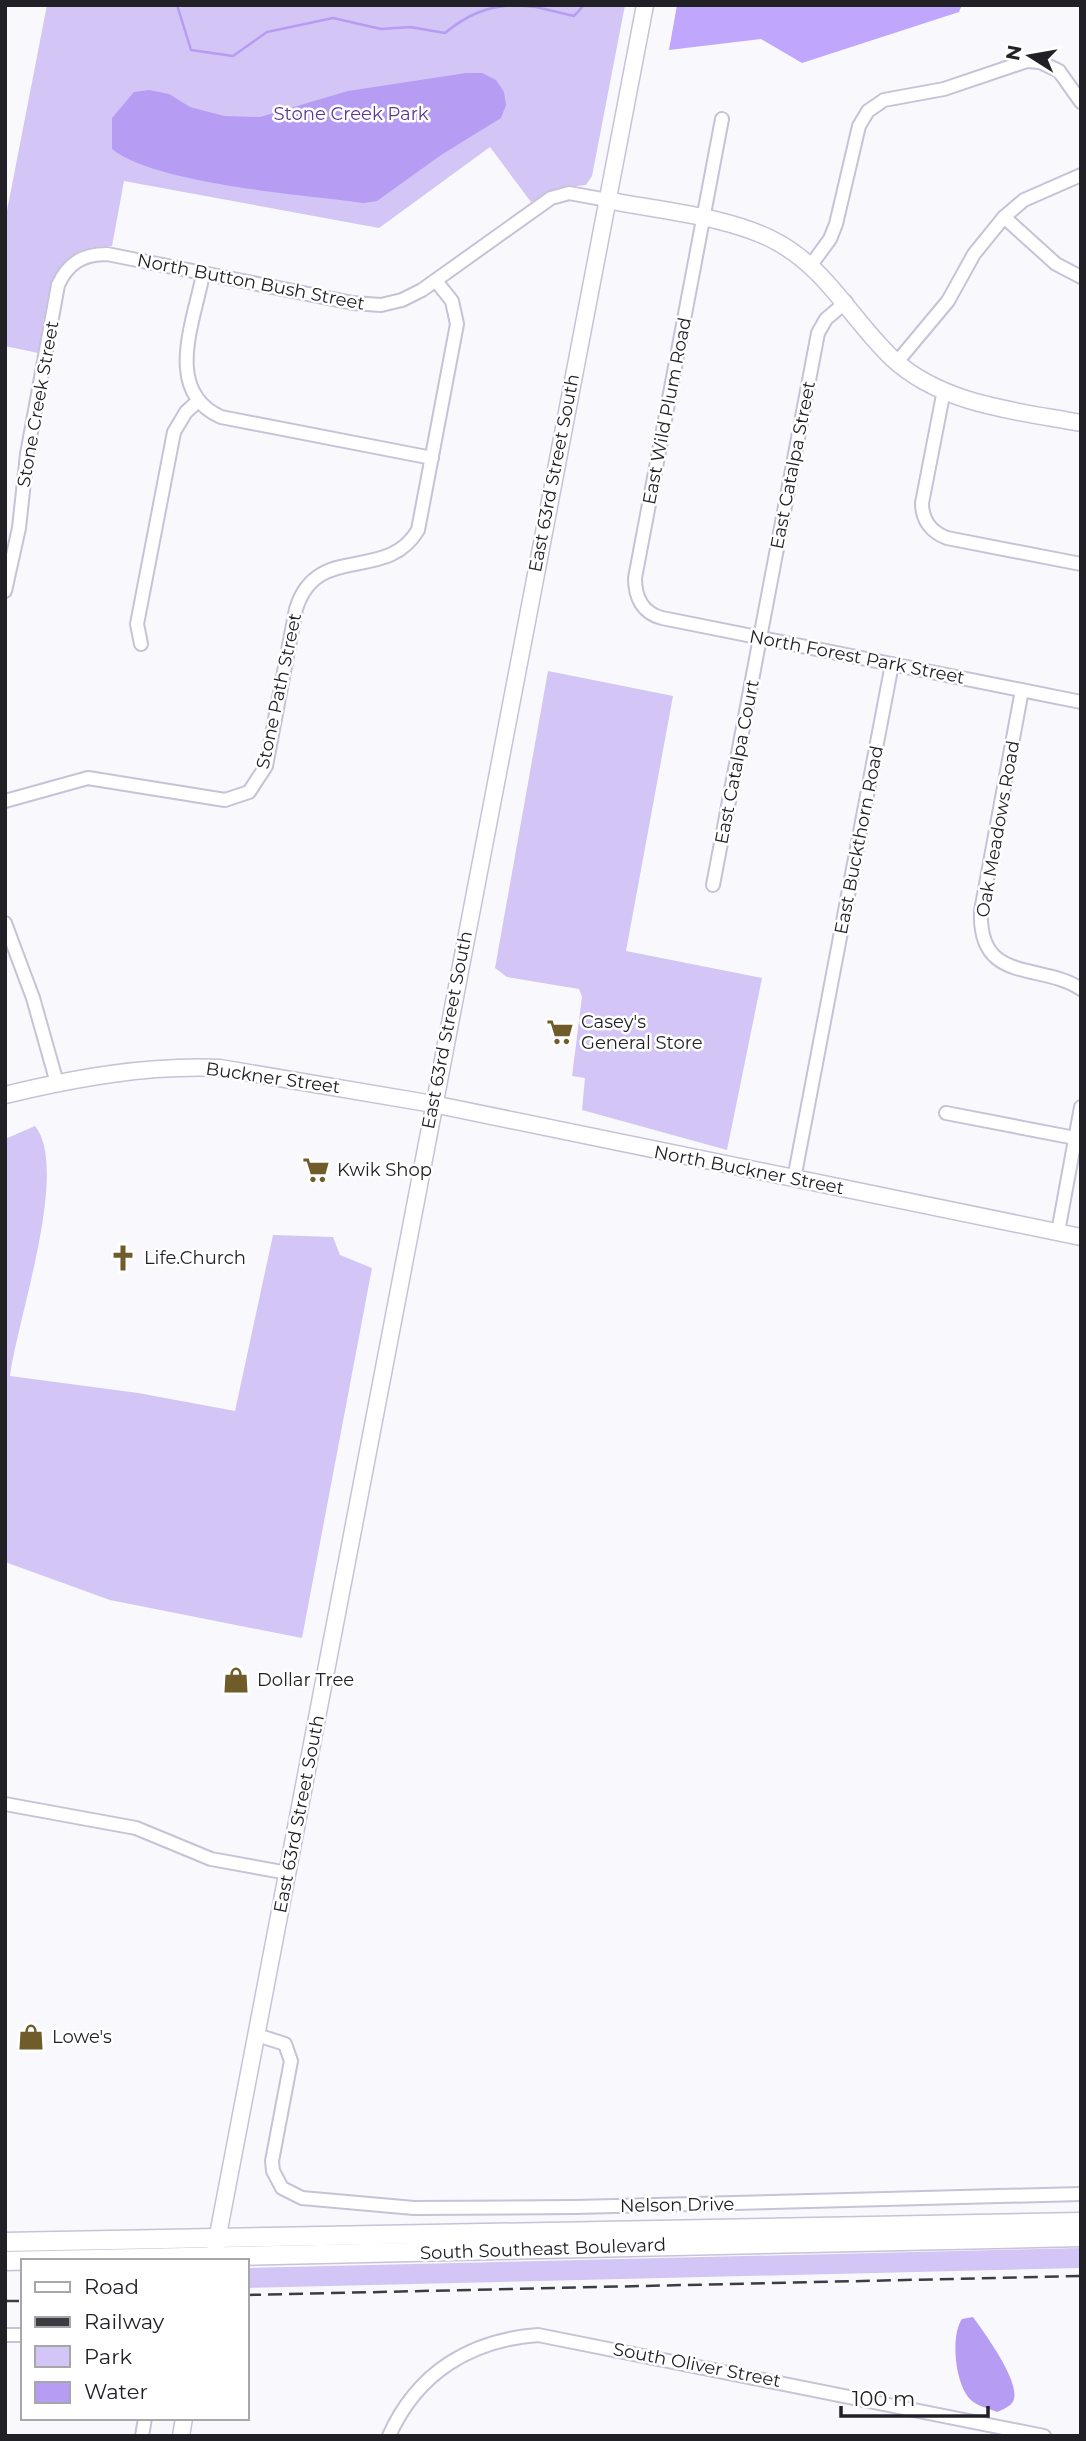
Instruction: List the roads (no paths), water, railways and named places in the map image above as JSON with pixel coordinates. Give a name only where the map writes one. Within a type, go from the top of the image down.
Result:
[{"type":"main road","name":"East 63rd Street South","points":[[213,2258],[288,1873],[425,1102],[645,5]]},
{"type":"main road","points":[[607,200],[703,219],[753,231],[774,240],[811,265],[897,362],[944,390],[982,404],[1081,424]]},
{"type":"main road","name":"Buckner Street","points":[[5,1095],[57,1083],[123,1073],[206,1068],[425,1102]]},
{"type":"main road","name":"North Buckner Street","points":[[425,1102],[1081,1237]]},
{"type":"main road","name":"South Southeast Boulevard","points":[[5,2242],[1081,2222]]},
{"type":"main road","name":"South Southeast Boulevard","points":[[144,2259],[1081,2237]]},
{"type":"street","points":[[811,265],[830,239],[838,219],[859,126],[878,103],[897,95],[972,82],[1027,61],[1040,62],[1059,71],[1081,102]]},
{"type":"street","name":"East Wild Plum Road","points":[[640,601],[635,578],[722,119]]},
{"type":"street","points":[[897,362],[948,301],[974,254],[1004,217],[1024,201],[1081,175]]},
{"type":"street","name":"North Button Bush Street","points":[[74,263],[90,256],[107,254],[340,301],[381,305],[402,300],[436,281],[551,198],[569,193],[607,200]]},
{"type":"street","points":[[1004,217],[1049,259],[1081,277]]},
{"type":"street","name":"Stone Creek Street","points":[[5,591],[19,528],[27,454],[58,287],[74,263]]},
{"type":"street","points":[[204,274],[185,372],[198,401],[221,417],[432,458]]},
{"type":"street","name":"Stone Path Street","points":[[5,801],[88,778],[225,800],[253,790],[266,766],[296,609],[302,594],[322,572],[336,566],[389,558],[412,539],[421,519],[457,324],[452,301],[436,281]]},
{"type":"street","name":"East Catalpa Street","points":[[761,638],[818,333],[825,318],[846,302]]},
{"type":"street","points":[[944,390],[922,503],[924,518],[930,527],[947,538],[1081,564]]},
{"type":"street","points":[[141,644],[137,624],[174,432],[186,412],[198,401]]},
{"type":"street","name":"North Forest Park Street","points":[[640,601],[657,616],[1081,702]]},
{"type":"street","name":"East Catalpa Court","points":[[713,885],[761,638]]},
{"type":"street","name":"East Buckthorn Road","points":[[794,1179],[892,664]]},
{"type":"street","name":"Oak Meadows Road","points":[[1022,690],[981,911],[982,928],[989,947],[1003,963],[1020,972],[1063,981],[1081,989]]},
{"type":"street","points":[[5,923],[33,998],[57,1083]]},
{"type":"street","points":[[1058,1232],[1081,1107]]},
{"type":"street","points":[[946,1113],[1075,1138]]},
{"type":"street","points":[[5,1804],[136,1828],[211,1859],[288,1873]]},
{"type":"street","name":"Nelson Drive","points":[[257,2035],[279,2040],[290,2052],[272,2161],[279,2183],[286,2191],[311,2201],[439,2208],[1081,2194]]},
{"type":"street","name":"South Oliver Street","points":[[389,2436],[410,2398],[446,2364],[467,2351],[490,2343],[538,2335],[1044,2436]]},
{"type":"water","points":[[466,73],[482,73],[496,80],[504,92],[506,105],[501,118],[441,155],[377,201],[364,203],[306,196],[195,179],[133,161],[112,149],[112,118],[134,92],[149,90],[169,94],[190,107],[224,116],[260,117],[348,91]]},
{"type":"water","points":[[973,2317],[1001,2359],[1013,2385],[1012,2403],[997,2412],[972,2401],[966,2394],[958,2373],[955,2349],[958,2327],[962,2319]]},
{"type":"waterway","points":[[177,5],[191,50],[233,56],[267,32],[333,18],[381,29],[410,27],[445,33],[477,13],[514,5]]},
{"type":"waterway","points":[[514,5],[574,16],[584,5]]},
{"type":"railway","points":[[248,2295],[1081,2276]]},
{"type":"railway","points":[[5,2301],[21,2301]]},
{"type":"place","name":"Casey's General Store","points":[[560,1032]]},
{"type":"place","name":"Kwik Shop","points":[[316,1170]]},
{"type":"place","name":"Life.Church","points":[[123,1258]]},
{"type":"place","name":"Dollar Tree","points":[[236,1680]]},
{"type":"place","name":"Lowe's","points":[[31,2037]]},
{"type":"park label","name":"Stone Creek Park","points":[[351,114]]}]
